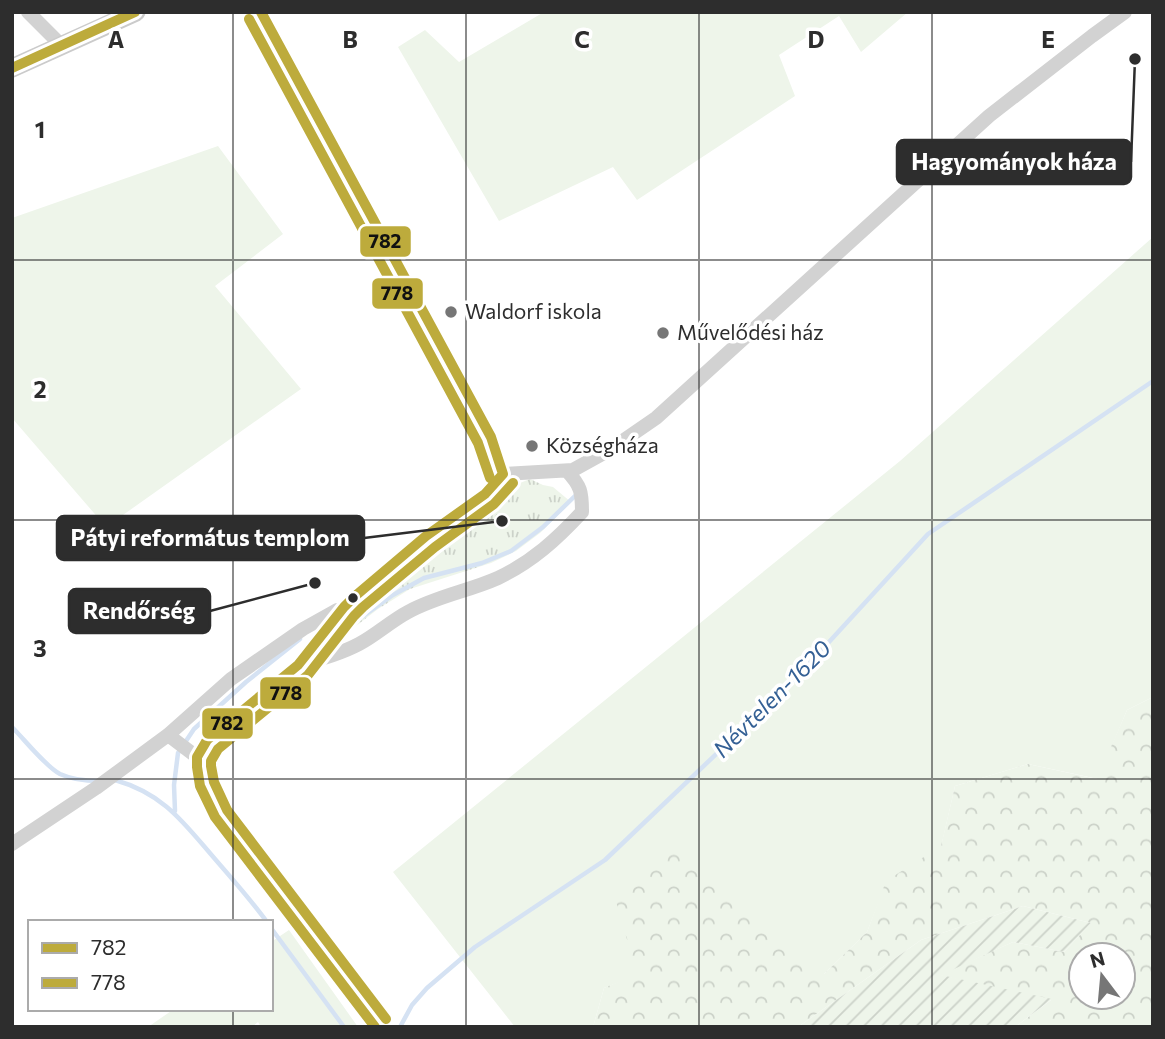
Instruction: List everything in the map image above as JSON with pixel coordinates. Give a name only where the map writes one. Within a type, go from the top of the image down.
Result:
[{"type":"main road","points":[[12,68],[136,12]]},
{"type":"street","points":[[28,12],[61,45]]},
{"type":"street","points":[[261,12],[491,438],[503,474]]},
{"type":"street","points":[[375,1027],[215,817],[200,786],[197,757],[207,740],[298,665],[344,607],[426,536],[485,495],[503,474],[573,470],[611,449],[656,418],[989,116],[1125,12]]},
{"type":"street","points":[[298,665],[320,660],[359,644],[408,612],[497,578],[529,561],[559,537],[582,512],[581,490],[567,471]]},
{"type":"street","points":[[12,844],[96,788],[168,735],[231,679],[303,629],[344,607]]},
{"type":"street","points":[[168,735],[197,757]]},
{"type":"green space","points":[[544,12],[908,12],[861,52],[839,16],[779,55],[795,96],[637,200],[613,167],[499,221],[398,47],[425,30],[459,62]]},
{"type":"green space","points":[[218,146],[283,234],[215,286],[301,389],[106,527],[12,418],[12,218]]},
{"type":"green space","points":[[1153,237],[1153,697],[1127,710],[1098,779],[1028,764],[955,786],[941,847],[887,881],[867,932],[824,974],[638,975],[604,988],[593,1027],[515,1027],[393,872],[900,461]]},
{"type":"green space","points":[[530,479],[553,487],[571,502],[540,533],[516,551],[491,563],[410,589],[343,636],[322,644],[317,639],[483,504]]},
{"type":"green space","points":[[1153,697],[1153,1027],[1015,1027],[1051,1000],[939,975],[1013,942],[1064,952],[1067,949],[1067,1011],[1137,1011],[1137,941],[1074,941],[1091,923],[1023,906],[921,940],[798,1027],[593,1027],[604,988],[637,974],[613,891],[669,847],[824,974],[867,932],[886,881],[941,846],[955,786],[1028,764],[1097,779],[1127,710]]},
{"type":"green space","points":[[1023,906],[1091,923],[1074,941],[1067,941],[1064,952],[1013,942],[941,975],[1052,999],[1015,1027],[798,1027],[921,940]]},
{"type":"green space","points":[[289,930],[358,1027],[261,1027],[258,1022],[252,1027],[148,1027],[171,1011],[273,1011],[273,941]]},
{"type":"waterway","name":"Névtelen-1620","points":[[400,1027],[412,1005],[427,988],[475,947],[605,860],[796,678],[928,534],[1153,381]]},
{"type":"waterway","points":[[335,636],[393,595],[424,578],[482,563],[511,551],[543,527],[577,494]]},
{"type":"waterway","points":[[175,811],[174,785],[178,753],[194,729],[246,682],[300,639]]},
{"type":"waterway","points":[[12,727],[60,774],[80,780],[99,781]]},
{"type":"waterway","points":[[115,780],[147,793],[171,811],[193,833],[265,920]]},
{"type":"waterway","points":[[273,931],[344,1027]]},
{"type":"transit line","name":"782","points":[[12,68],[135,12]]},
{"type":"transit line","name":"782","points":[[261,12],[491,437],[503,474]]},
{"type":"transit line","name":"778","points":[[249,19],[478,443],[490,478]]},
{"type":"transit line","name":"782","points":[[375,1027],[215,817],[200,786],[197,757],[207,740],[298,665],[354,597],[426,536],[485,494],[503,474]]},
{"type":"transit line","name":"778","points":[[386,1019],[227,810],[214,782],[211,761],[218,749],[308,675],[363,607],[435,547],[494,504],[513,483]]},
{"type":"place","name":"Hagyományok háza","points":[[1135,59]]},
{"type":"place","name":"Waldorf iskola","points":[[451,312]]},
{"type":"place","name":"Művelődési ház","points":[[663,333]]},
{"type":"place","name":"Községháza","points":[[532,446]]},
{"type":"place","name":"Pátyi református templom","points":[[502,521]]},
{"type":"place","name":"Rendőrség","points":[[315,583]]}]
